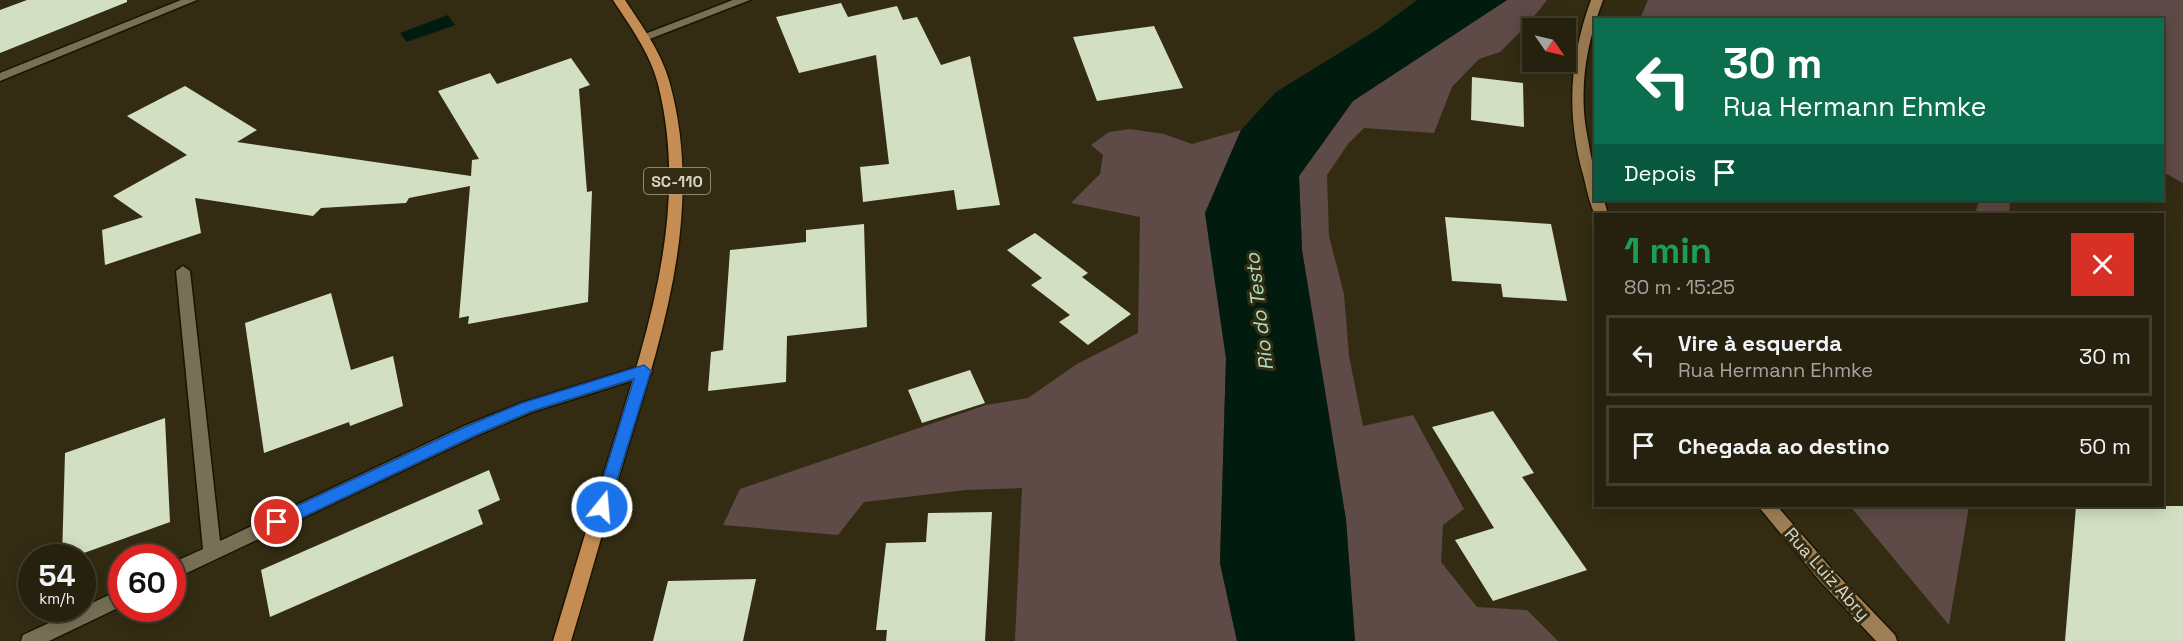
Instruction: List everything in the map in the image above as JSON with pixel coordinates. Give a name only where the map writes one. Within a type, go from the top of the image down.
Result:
[{"type":"main road","name":"SC-110","points":[[562,641],[644,371],[662,304],[678,201],[675,140],[664,83],[643,37],[619,0]]},
{"type":"street","points":[[0,77],[191,0]]},
{"type":"street","points":[[643,37],[744,0]]},
{"type":"street","points":[[1594,190],[1578,126],[1577,72],[1584,30],[1597,0]]},
{"type":"street","points":[[183,271],[212,553]]},
{"type":"street","points":[[186,565],[480,427],[528,407],[644,371]]},
{"type":"street","name":"Rua Luiz Abry","points":[[1768,507],[1888,641]]},
{"type":"street","points":[[30,641],[108,604]]},
{"type":"shaded area","points":[[1507,0],[1547,0],[1533,18],[1522,18],[1522,30],[1500,52],[1479,59],[1452,87],[1434,133],[1364,128],[1348,144],[1327,175],[1329,236],[1344,294],[1349,356],[1363,426],[1413,415],[1464,509],[1443,525],[1441,562],[1477,607],[1527,610],[1558,641],[1355,641],[1346,520],[1302,250],[1299,176],[1353,101]]},
{"type":"shaded area","points":[[1648,0],[2183,0],[2183,183],[2164,173],[2164,18],[1640,18]]},
{"type":"shaded area","points":[[1130,129],[1164,134],[1192,144],[1241,130],[1205,213],[1226,358],[1220,563],[1237,641],[1015,641],[1022,488],[966,490],[864,502],[838,535],[723,525],[740,489],[986,405],[1028,398],[1077,364],[1138,333],[1140,217],[1071,203],[1100,174],[1103,155],[1091,145],[1109,132]]},
{"type":"shaded area","points":[[1979,201],[2010,201],[2009,213],[1975,213]]},
{"type":"shaded area","points":[[1851,507],[1969,507],[1949,625]]},
{"type":"water","name":"Rio do Testo","points":[[1417,0],[1507,0],[1353,101],[1299,176],[1302,250],[1346,520],[1355,641],[1237,641],[1220,563],[1226,358],[1205,213],[1241,130],[1276,92],[1378,29]]},
{"type":"water","points":[[448,15],[455,25],[407,42],[400,33]]},
{"type":"building","points":[[27,0],[127,0],[127,2],[0,53],[0,10]]},
{"type":"building","points":[[841,3],[848,17],[897,6],[903,20],[917,17],[941,65],[970,56],[1000,205],[957,210],[954,190],[863,202],[860,167],[889,164],[876,55],[799,73],[776,17]]},
{"type":"building","points":[[1154,26],[1183,88],[1097,101],[1073,37]]},
{"type":"building","points":[[571,58],[590,85],[579,89],[587,192],[592,191],[588,302],[468,324],[469,316],[459,318],[470,186],[409,198],[406,203],[321,208],[313,216],[195,198],[201,233],[105,265],[102,230],[143,217],[113,196],[187,155],[127,116],[185,86],[257,130],[237,142],[471,176],[472,160],[479,159],[438,91],[490,73],[497,84]]},
{"type":"building","points":[[1472,77],[1523,83],[1524,127],[1471,120]]},
{"type":"building","points":[[1445,217],[1551,224],[1567,301],[1503,297],[1501,284],[1452,281]]},
{"type":"building","points":[[864,224],[867,327],[787,336],[786,382],[708,391],[711,352],[723,350],[730,250],[806,242],[806,230]]},
{"type":"building","points":[[1035,233],[1088,273],[1082,277],[1131,314],[1088,345],[1059,322],[1070,315],[1031,285],[1042,278],[1007,250]]},
{"type":"building","points":[[331,293],[351,370],[393,356],[403,406],[350,426],[349,422],[264,453],[245,323]]},
{"type":"building","points":[[970,370],[985,403],[922,423],[908,390]]},
{"type":"building","points":[[1493,411],[1534,473],[1522,477],[1587,570],[1493,601],[1455,540],[1494,528],[1432,427]]},
{"type":"building","points":[[165,418],[170,522],[96,549],[96,544],[62,544],[65,453]]},
{"type":"building","points":[[489,470],[500,500],[478,510],[483,524],[270,617],[261,570]]},
{"type":"building","points":[[2183,506],[2183,641],[2065,641],[2076,507]]},
{"type":"building","points":[[992,512],[985,641],[886,641],[887,630],[876,630],[886,543],[926,542],[928,513]]},
{"type":"building","points":[[756,579],[743,641],[653,641],[668,581]]},
{"type":"route","points":[[277,522],[470,431],[528,407],[644,371],[602,507]]}]
